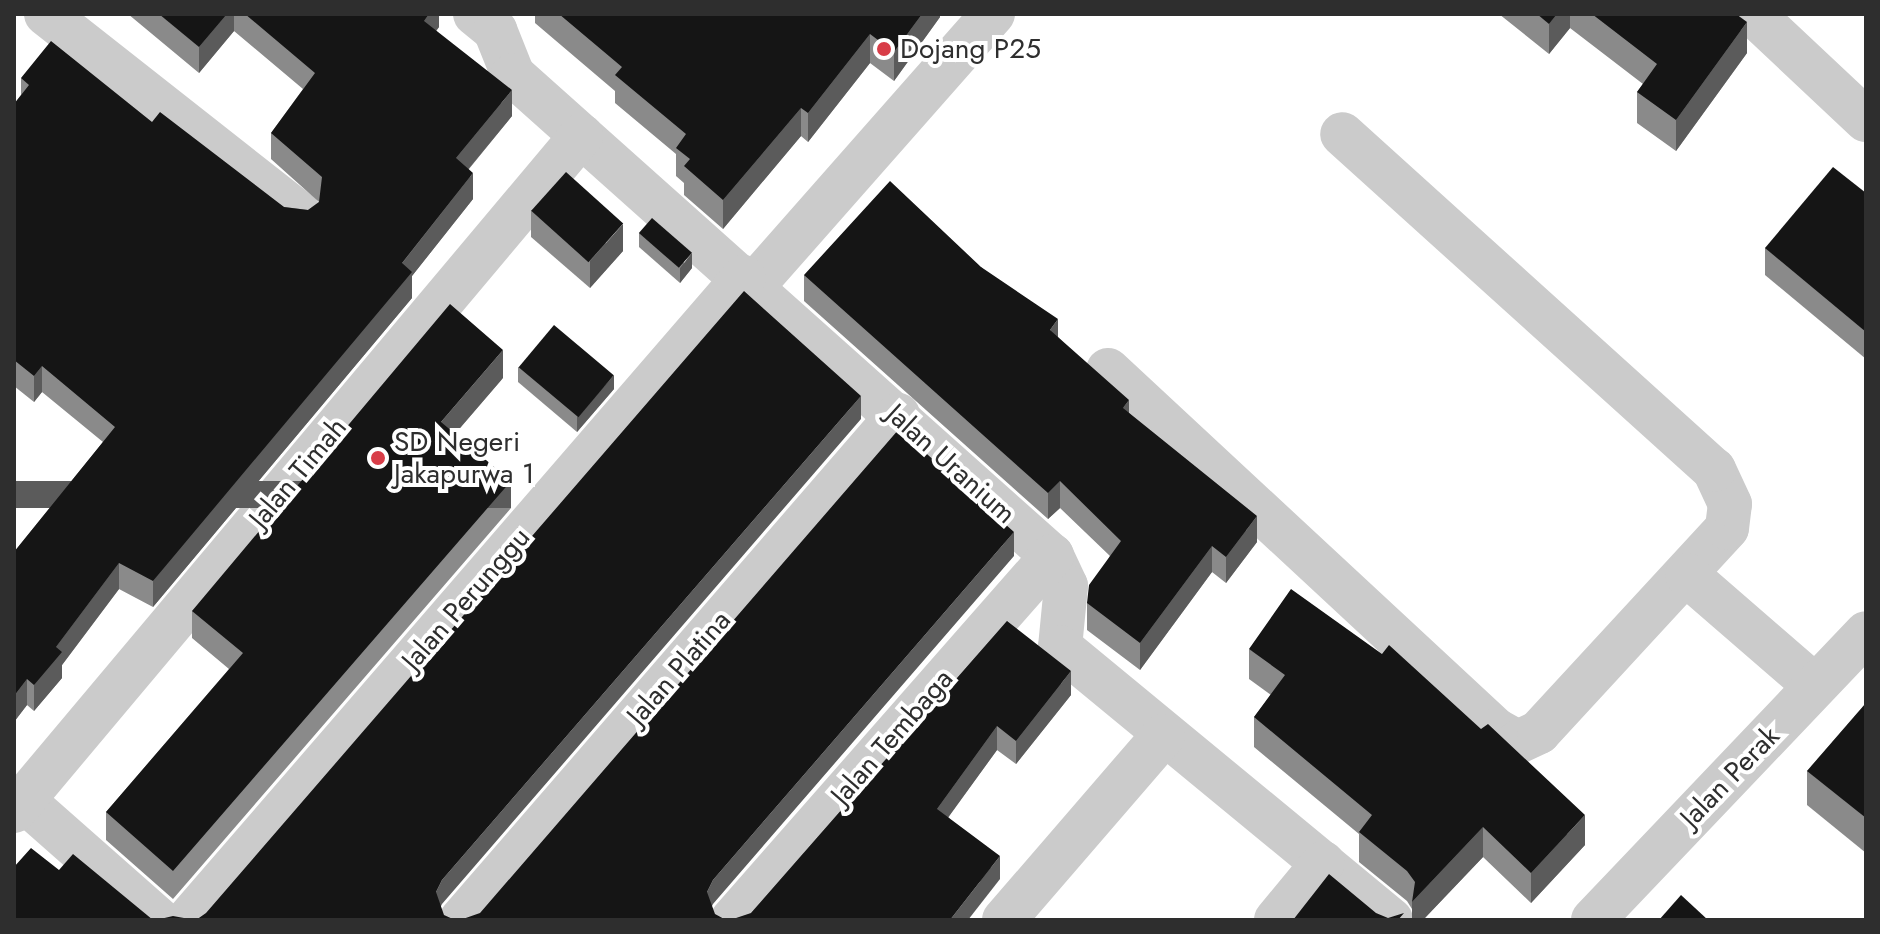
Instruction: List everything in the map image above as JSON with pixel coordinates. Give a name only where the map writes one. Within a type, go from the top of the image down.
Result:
[{"type":"street","points":[[46,14],[299,213]]},
{"type":"street","name":"Jalan Perunggu","points":[[188,920],[749,282],[993,14]]},
{"type":"street","points":[[1753,14],[1866,120]]},
{"type":"street","name":"Jalan Uranium","points":[[495,19],[513,75],[749,282],[1052,556],[1066,586],[1060,647]]},
{"type":"street","points":[[1108,370],[1496,730],[1518,742],[1539,732],[1687,575],[1727,528],[1730,504],[1714,470],[1342,134]]},
{"type":"street","name":"Jalan Timah","points":[[18,806],[581,136]]},
{"type":"street","name":"Jalan Platina","points":[[461,920],[898,415]]},
{"type":"street","name":"Jalan Tembaga","points":[[732,920],[1052,556]]},
{"type":"street","points":[[1687,575],[1815,686]]},
{"type":"street","points":[[1010,602],[1163,736],[1391,920]]},
{"type":"street","name":"Jalan Perak","points":[[1593,920],[1866,633]]},
{"type":"street","points":[[1004,920],[1163,736]]},
{"type":"street","points":[[18,806],[159,920]]},
{"type":"street","points":[[1276,920],[1323,863]]},
{"type":"building","points":[[159,14],[227,14],[199,47]]},
{"type":"building","points":[[245,14],[429,14],[424,21],[512,90],[456,158],[473,173],[402,263],[412,272],[153,581],[119,563],[56,647],[62,652],[34,685],[27,679],[14,696],[14,552],[115,427],[42,366],[34,376],[14,360],[14,104],[29,85],[21,78],[51,41],[152,122],[160,112],[284,207],[308,210],[319,202],[322,177],[271,133],[315,73]]},
{"type":"building","points":[[559,14],[922,14],[894,52],[870,34],[808,113],[801,108],[723,200],[684,166],[690,159],[676,148],[686,134],[615,75],[622,67]]},
{"type":"building","points":[[1537,14],[1557,14],[1549,24]]},
{"type":"building","points":[[1592,14],[1736,14],[1747,22],[1676,120],[1637,92],[1657,64]]},
{"type":"building","points":[[1833,167],[1866,193],[1866,332],[1765,248]]},
{"type":"building","points":[[566,172],[623,224],[588,262],[531,211]]},
{"type":"building","points":[[890,181],[981,267],[1058,319],[1050,330],[1129,400],[1123,408],[1257,516],[1226,557],[1212,546],[1140,643],[1087,603],[1089,585],[1121,541],[1060,481],[1048,493],[804,275]]},
{"type":"building","points":[[652,218],[692,253],[679,268],[639,233]]},
{"type":"building","points":[[744,291],[861,396],[442,880],[436,892],[444,915],[455,920],[196,920],[206,913]]},
{"type":"building","points":[[450,304],[503,350],[441,422],[511,481],[173,871],[106,812],[243,653],[192,611]]},
{"type":"building","points":[[554,325],[614,375],[578,417],[519,367]]},
{"type":"building","points":[[899,429],[1014,532],[713,880],[707,892],[715,914],[726,920],[460,920],[480,913]]},
{"type":"building","points":[[1291,589],[1382,654],[1389,645],[1481,729],[1488,724],[1585,815],[1531,873],[1483,827],[1412,902],[1415,882],[1407,871],[1359,832],[1372,815],[1254,717],[1285,675],[1249,649]]},
{"type":"building","points":[[1007,621],[1071,671],[1016,741],[997,726],[937,809],[1000,856],[950,920],[730,920],[751,913]]},
{"type":"building","points":[[1866,703],[1866,818],[1807,771]]},
{"type":"building","points":[[31,848],[59,870],[73,854],[153,920],[14,920],[14,867]]},
{"type":"building","points":[[1329,874],[1376,913],[1388,918],[1404,913],[1398,920],[1293,920]]},
{"type":"building","points":[[1681,895],[1708,920],[1659,920]]},
{"type":"building","points":[[173,916],[195,920],[156,920]]},
{"type":"place","name":"Dojang P25","points":[[884,49]]},
{"type":"place","name":"SD Negeri Jakapurwa 1","points":[[378,458]]}]
